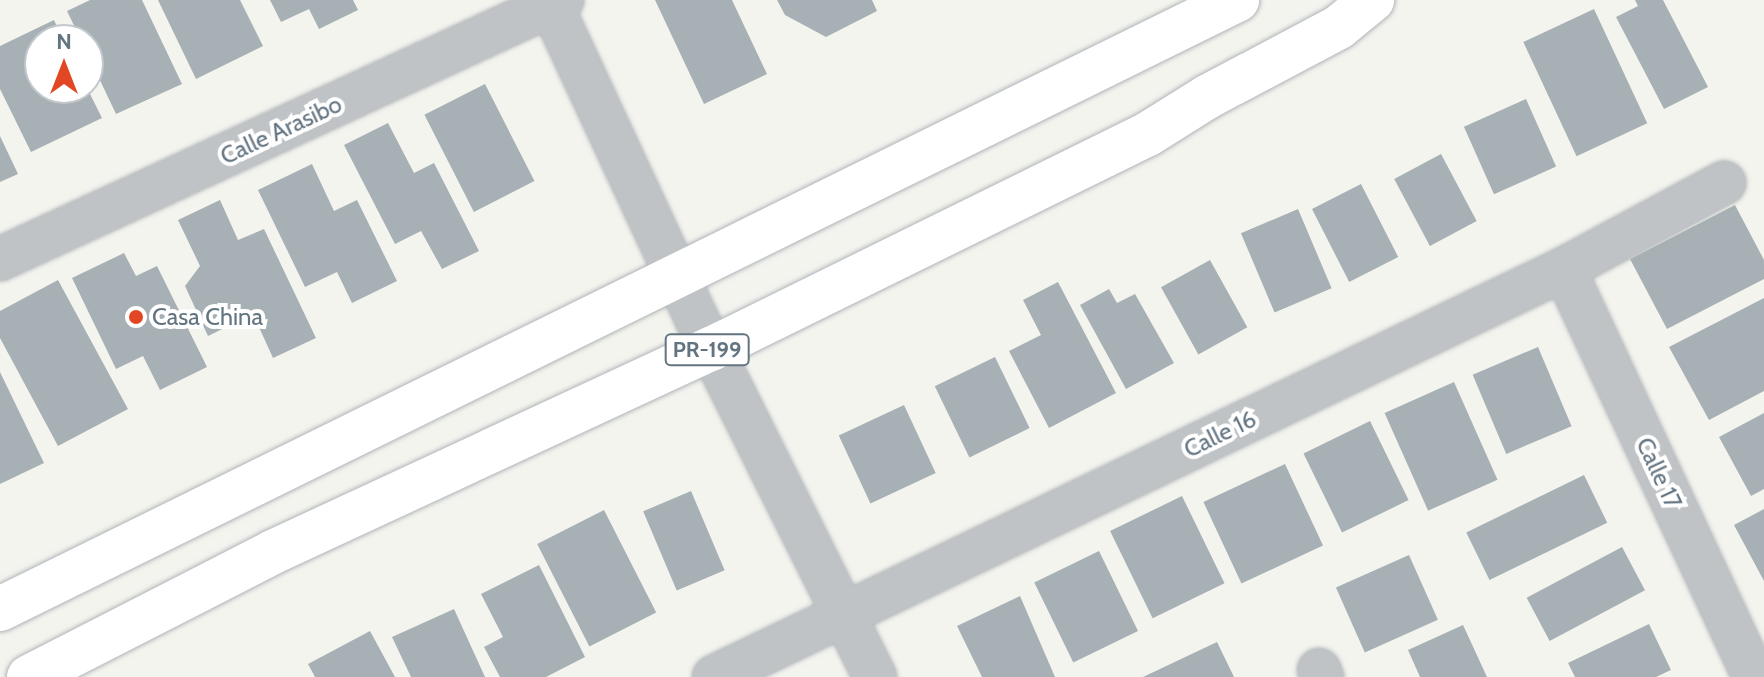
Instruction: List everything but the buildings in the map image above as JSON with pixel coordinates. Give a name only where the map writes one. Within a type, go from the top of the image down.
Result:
[{"type":"main road","points":[[0,609],[678,278],[1237,0]]},
{"type":"main road","name":"PR-199","points":[[29,677],[273,552],[711,349],[1148,134],[1339,27],[1372,0]]},
{"type":"street","points":[[557,2],[711,349],[875,677]]},
{"type":"street","name":"Calle Arasibo","points":[[0,259],[557,2]]},
{"type":"street","name":"Calle 16","points":[[714,677],[1564,269],[1724,183]]},
{"type":"street","name":"Calle 17","points":[[1564,269],[1754,677]]},
{"type":"place","name":"Casa China","points":[[136,317]]}]
